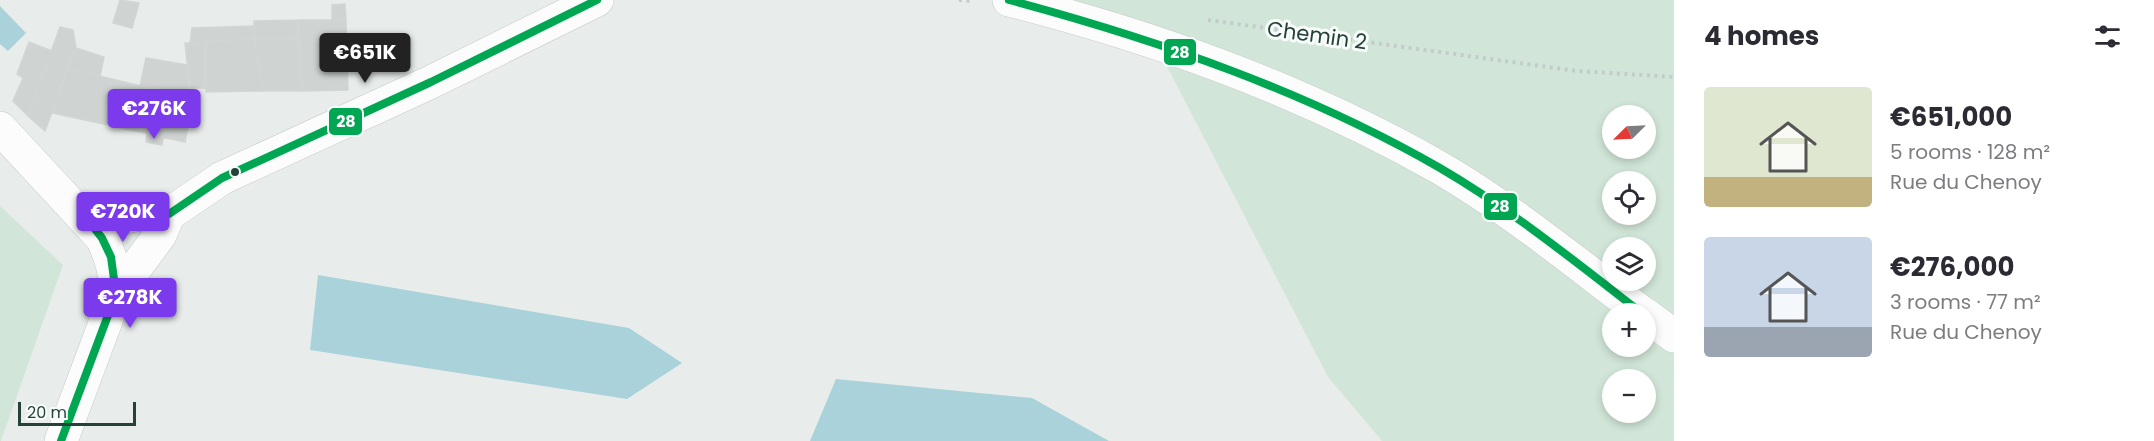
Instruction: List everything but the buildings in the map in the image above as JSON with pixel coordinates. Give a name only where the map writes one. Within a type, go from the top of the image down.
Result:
[{"type":"street","points":[[91,224],[144,213],[169,213],[222,178],[431,82],[597,0]]},
{"type":"street","points":[[1015,2],[1071,15],[1157,44],[1287,93],[1349,120],[1442,169],[1508,213],[1630,303]]},
{"type":"street","points":[[0,128],[102,238],[111,257],[116,294]]},
{"type":"street","points":[[61,441],[116,294],[160,235],[169,213]]},
{"type":"street","points":[[1656,322],[1674,336]]},
{"type":"path","points":[[959,0],[1015,2]]},
{"type":"path","name":"Chemin 2","points":[[1203,19],[1577,71],[1674,77]]},
{"type":"green space","points":[[992,0],[1674,0],[1674,441],[1382,441],[1328,377],[1160,53]]},
{"type":"green space","points":[[0,206],[63,265],[1,441],[0,441]]},
{"type":"water","points":[[0,6],[26,33],[8,51],[0,44]]},
{"type":"water","points":[[318,275],[629,328],[682,363],[627,399],[310,350]]},
{"type":"water","points":[[836,379],[1032,398],[1109,441],[810,441]]},
{"type":"transit line","name":"28","points":[[91,224],[144,213],[169,214],[222,178],[431,82],[597,0]]},
{"type":"transit line","name":"28","points":[[1009,0],[1176,50],[1284,92],[1389,140],[1493,201],[1629,303]]},
{"type":"transit line","name":"28","points":[[61,441],[116,294],[111,257],[102,238],[91,224]]}]
